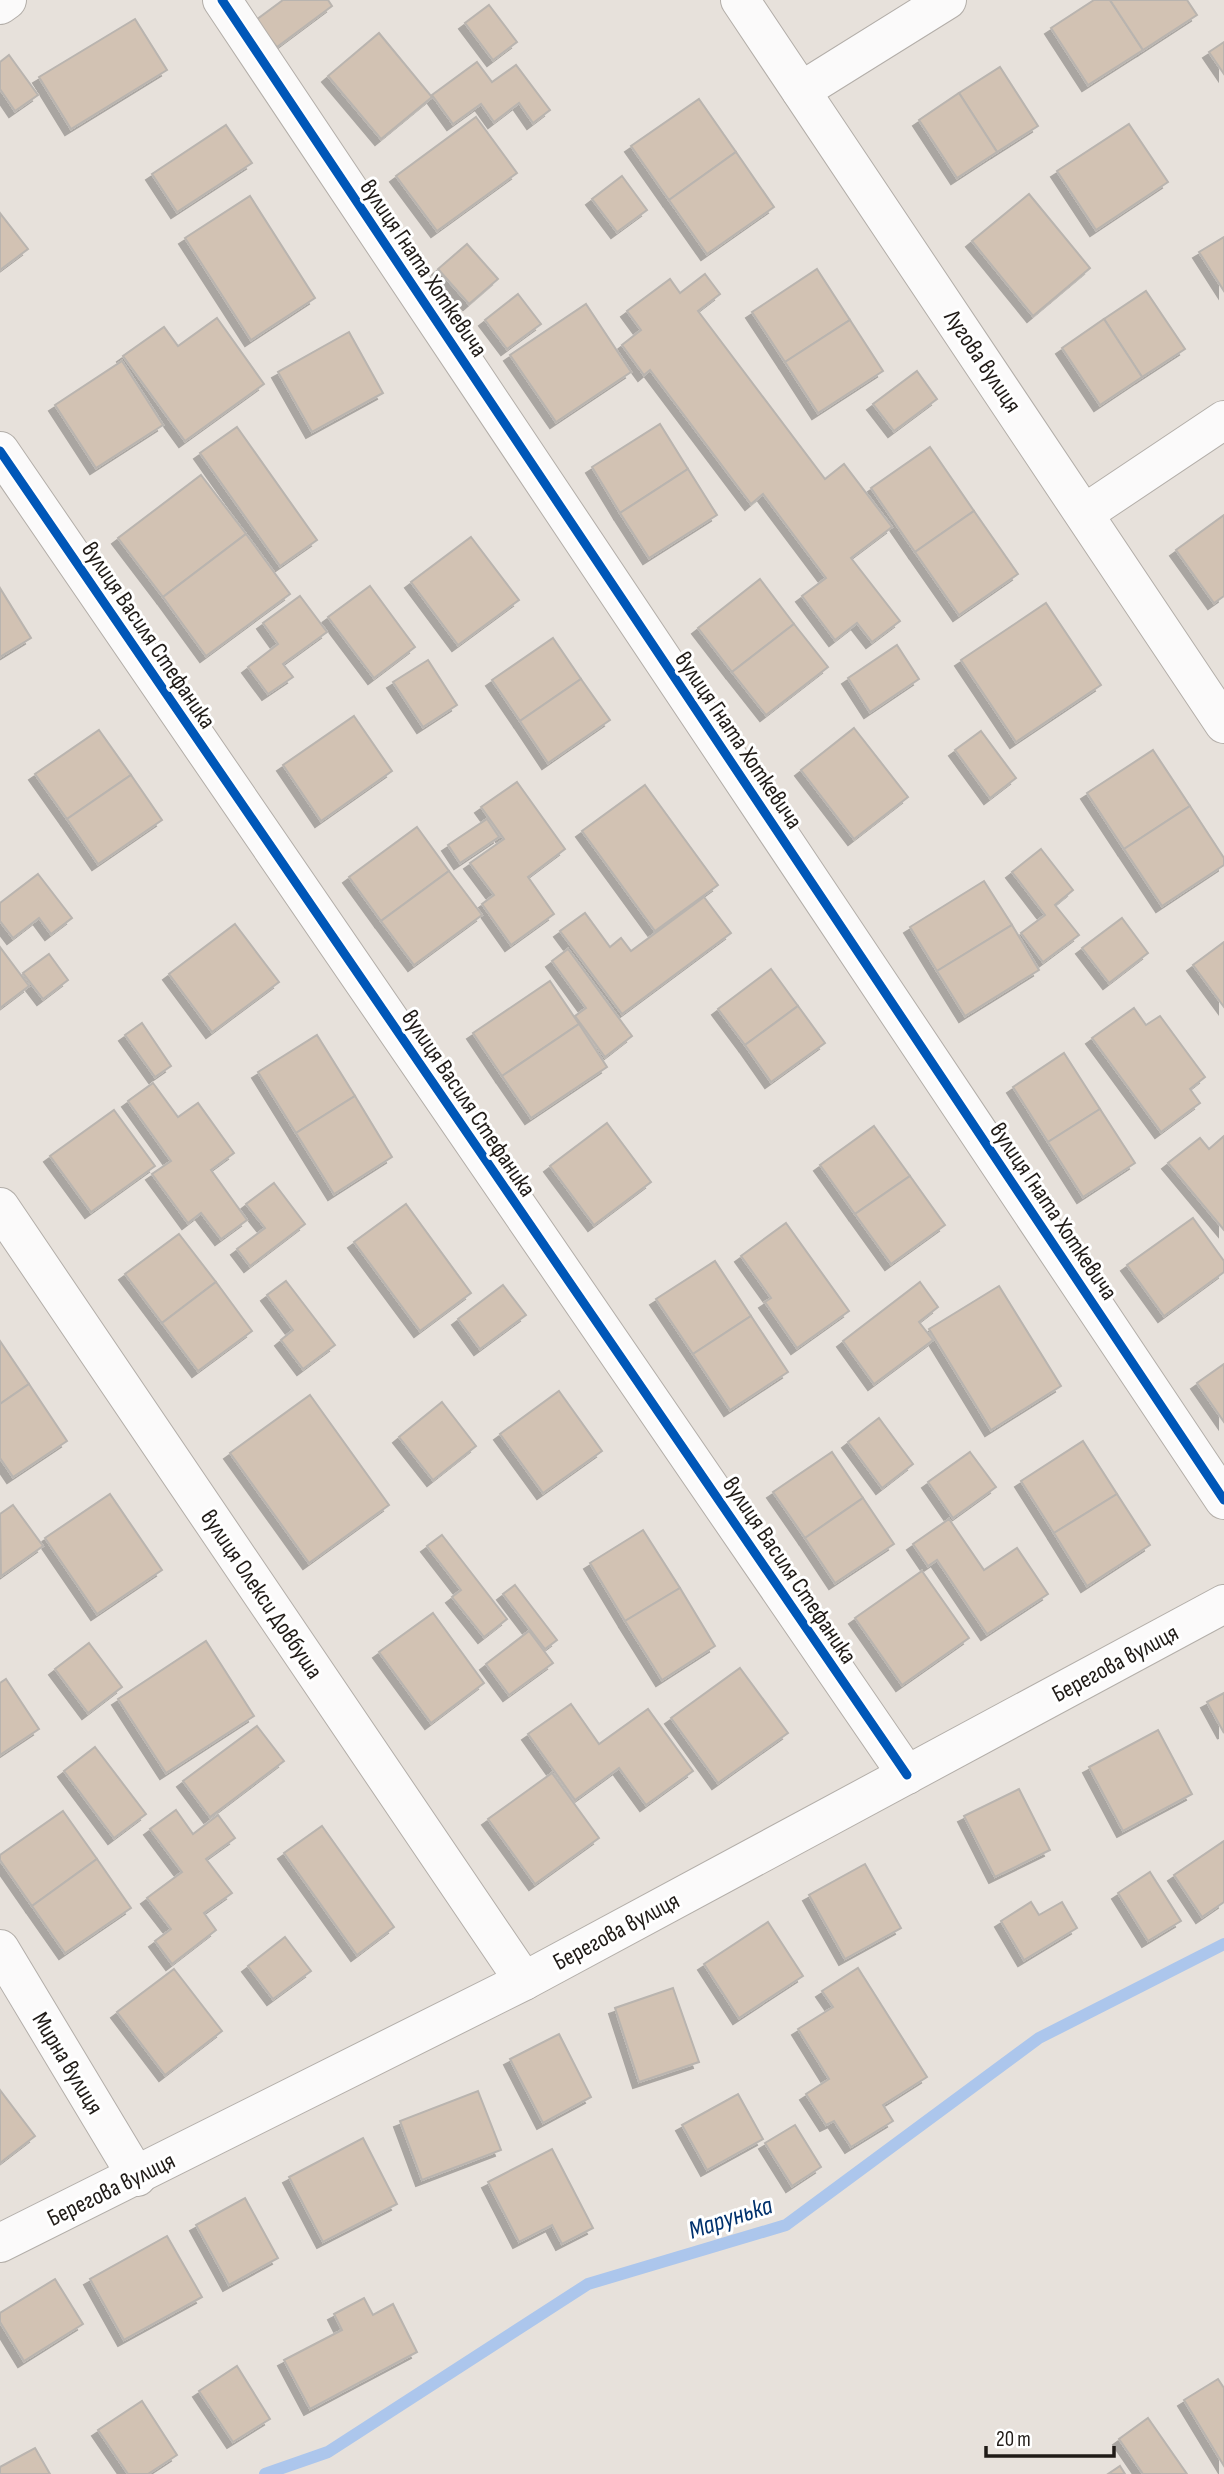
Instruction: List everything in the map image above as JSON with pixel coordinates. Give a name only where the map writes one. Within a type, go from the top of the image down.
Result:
[{"type":"street","points":[[0,5],[7,0]]},
{"type":"street","name":"вулиця Гната Хоткевича","points":[[222,0],[1224,1500]]},
{"type":"street","name":"Лугова вулиця","points":[[740,0],[1224,724]]},
{"type":"street","points":[[801,91],[947,0]]},
{"type":"street","points":[[1085,513],[1224,420]]},
{"type":"street","name":"вулиця Василя Стефаника","points":[[0,451],[907,1775]]},
{"type":"street","name":"вулиця Олекси Довбуша","points":[[0,1207],[524,1981]]},
{"type":"street","name":"Берегова вулиця","points":[[0,2243],[137,2177],[524,1981],[1224,1604]]},
{"type":"street","name":"Мирна вулиця","points":[[0,1949],[137,2177]]},
{"type":"building","points":[[283,0],[328,0],[332,6],[277,47],[256,20]]},
{"type":"building","points":[[1094,0],[1110,0],[1143,50],[1088,85],[1051,28]]},
{"type":"building","points":[[1110,0],[1187,0],[1197,15],[1143,50]]},
{"type":"building","points":[[489,5],[517,42],[493,60],[465,23]]},
{"type":"building","points":[[135,19],[167,70],[71,129],[39,77]]},
{"type":"building","points":[[379,33],[432,97],[381,139],[328,76]]},
{"type":"building","points":[[1224,42],[1224,74],[1209,52]]},
{"type":"building","points":[[9,55],[38,95],[15,111],[0,89],[0,62]]},
{"type":"building","points":[[477,62],[492,82],[516,65],[550,110],[533,123],[519,103],[494,122],[481,104],[453,124],[432,95]]},
{"type":"building","points":[[1000,67],[1038,126],[997,152],[959,93]]},
{"type":"building","points":[[959,93],[997,152],[957,178],[919,120]]},
{"type":"building","points":[[699,99],[736,152],[669,200],[631,146]]},
{"type":"building","points":[[476,117],[517,173],[437,231],[396,176]]},
{"type":"building","points":[[1129,124],[1168,182],[1096,230],[1057,171]]},
{"type":"building","points":[[226,125],[252,163],[177,212],[152,174]]},
{"type":"building","points":[[736,152],[774,207],[707,254],[669,200]]},
{"type":"building","points":[[622,176],[647,210],[617,232],[592,199]]},
{"type":"building","points":[[1029,194],[1090,268],[1033,316],[972,241]]},
{"type":"building","points":[[250,196],[315,298],[251,340],[185,238]]},
{"type":"building","points":[[0,213],[28,249],[0,270]]},
{"type":"building","points":[[1224,237],[1224,291],[1199,252]]},
{"type":"building","points":[[467,244],[498,279],[469,304],[438,269]]},
{"type":"building","points":[[817,269],[850,320],[785,362],[752,312]]},
{"type":"building","points":[[705,274],[720,294],[698,311],[825,479],[844,464],[892,527],[851,558],[900,621],[872,642],[857,623],[835,640],[802,596],[826,578],[763,494],[751,504],[650,370],[644,375],[622,345],[641,330],[627,311],[670,279],[680,293]]},
{"type":"building","points":[[1146,291],[1185,349],[1142,377],[1104,319]]},
{"type":"building","points":[[518,294],[541,324],[507,349],[485,320]]},
{"type":"building","points":[[586,304],[631,372],[556,422],[510,355]]},
{"type":"building","points":[[217,318],[264,384],[185,441],[123,356],[164,327],[178,346]]},
{"type":"building","points":[[1104,319],[1142,377],[1100,405],[1062,348]]},
{"type":"building","points":[[850,320],[883,371],[818,413],[785,362]]},
{"type":"building","points":[[349,332],[383,393],[312,432],[278,372]]},
{"type":"building","points":[[122,361],[163,425],[96,468],[55,405]]},
{"type":"building","points":[[917,371],[937,399],[894,431],[873,404]]},
{"type":"building","points":[[660,424],[688,469],[620,513],[592,467]]},
{"type":"building","points":[[237,427],[317,540],[280,566],[200,453]]},
{"type":"building","points":[[930,447],[974,511],[915,552],[871,488]]},
{"type":"building","points":[[688,469],[717,515],[649,558],[620,513]]},
{"type":"building","points":[[201,475],[246,534],[163,597],[118,538]]},
{"type":"building","points":[[974,511],[1018,574],[959,615],[915,552]]},
{"type":"building","points":[[1224,515],[1224,596],[1214,603],[1176,550]]},
{"type":"building","points":[[246,534],[290,594],[206,656],[163,597]]},
{"type":"building","points":[[471,537],[519,600],[458,645],[411,582]]},
{"type":"building","points":[[760,579],[794,624],[732,672],[698,628]]},
{"type":"building","points":[[370,586],[415,647],[374,678],[328,617]]},
{"type":"building","points":[[0,588],[31,638],[0,657]]},
{"type":"building","points":[[300,596],[327,632],[283,664],[293,677],[268,694],[248,667],[278,644],[263,623]]},
{"type":"building","points":[[1046,603],[1101,685],[1016,742],[961,660]]},
{"type":"building","points":[[794,624],[828,667],[766,715],[732,672]]},
{"type":"building","points":[[553,638],[581,679],[520,721],[492,680]]},
{"type":"building","points":[[897,645],[919,679],[870,712],[848,678]]},
{"type":"building","points":[[428,660],[457,705],[423,727],[393,682]]},
{"type":"building","points":[[581,679],[610,720],[548,763],[520,721]]},
{"type":"building","points":[[354,716],[392,771],[321,821],[283,765]]},
{"type":"building","points":[[854,728],[908,797],[854,839],[801,770]]},
{"type":"building","points":[[99,730],[131,775],[67,819],[35,774]]},
{"type":"building","points":[[981,731],[1016,778],[990,798],[955,750]]},
{"type":"building","points":[[1153,750],[1190,806],[1124,849],[1087,793]]},
{"type":"building","points":[[131,775],[162,820],[98,864],[67,819]]},
{"type":"building","points":[[517,782],[565,849],[528,877],[554,914],[511,945],[482,904],[494,895],[470,863],[504,839],[481,807]]},
{"type":"building","points":[[645,785],[718,885],[655,931],[582,831]]},
{"type":"building","points":[[1190,806],[1224,858],[1224,865],[1162,906],[1124,849]]},
{"type":"building","points":[[487,819],[499,837],[460,863],[448,845]]},
{"type":"building","points":[[417,827],[449,871],[381,921],[349,877]]},
{"type":"building","points":[[1041,849],[1073,890],[1055,905],[1079,935],[1043,962],[1021,933],[1045,915],[1012,872]]},
{"type":"building","points":[[449,871],[482,915],[414,965],[381,921]]},
{"type":"building","points":[[38,874],[72,918],[51,934],[39,918],[13,938],[0,921],[0,903]]},
{"type":"building","points":[[984,881],[1012,925],[937,971],[910,927]]},
{"type":"building","points":[[704,897],[731,933],[622,1014],[560,931],[585,913],[610,947],[621,938],[631,951]]},
{"type":"building","points":[[1122,918],[1148,953],[1109,983],[1082,948]]},
{"type":"building","points":[[235,924],[279,982],[212,1032],[169,974]]},
{"type":"building","points":[[1012,925],[1039,970],[965,1016],[937,971]]},
{"type":"building","points":[[1224,942],[1224,1007],[1193,965]]},
{"type":"building","points":[[0,947],[29,986],[0,1008]]},
{"type":"building","points":[[568,949],[632,1036],[605,1057],[575,1016],[586,1008],[552,961]]},
{"type":"building","points":[[49,954],[68,980],[43,999],[23,973]]},
{"type":"building","points":[[771,969],[798,1006],[745,1045],[718,1009]]},
{"type":"building","points":[[550,981],[579,1024],[502,1076],[473,1033]]},
{"type":"building","points":[[798,1006],[825,1043],[771,1082],[745,1045]]},
{"type":"building","points":[[1134,1008],[1146,1025],[1160,1016],[1205,1077],[1190,1089],[1200,1103],[1161,1132],[1092,1038]]},
{"type":"building","points":[[142,1023],[171,1066],[155,1077],[125,1035]]},
{"type":"building","points":[[579,1024],[607,1067],[531,1118],[502,1076]]},
{"type":"building","points":[[317,1035],[355,1096],[296,1133],[258,1072]]},
{"type":"building","points":[[1064,1053],[1100,1109],[1048,1142],[1013,1087]]},
{"type":"building","points":[[153,1083],[178,1117],[198,1103],[234,1153],[211,1170],[247,1220],[221,1239],[201,1213],[188,1223],[152,1174],[171,1161],[128,1101]]},
{"type":"building","points":[[355,1096],[392,1157],[334,1194],[296,1133]]},
{"type":"building","points":[[1100,1109],[1135,1163],[1083,1197],[1048,1142]]},
{"type":"building","points":[[114,1110],[155,1166],[91,1212],[50,1156]]},
{"type":"building","points":[[607,1123],[651,1182],[594,1225],[550,1166]]},
{"type":"building","points":[[874,1126],[910,1176],[855,1214],[820,1165]]},
{"type":"building","points":[[1224,1136],[1224,1230],[1168,1163],[1200,1138],[1209,1149]]},
{"type":"building","points":[[910,1176],[945,1225],[891,1264],[855,1214]]},
{"type":"building","points":[[274,1183],[305,1224],[250,1266],[237,1249],[265,1228],[246,1204]]},
{"type":"building","points":[[406,1204],[471,1293],[420,1331],[354,1242]]},
{"type":"building","points":[[1193,1218],[1224,1261],[1224,1272],[1164,1316],[1127,1265]]},
{"type":"building","points":[[786,1223],[849,1311],[797,1348],[765,1302],[771,1298],[741,1256]]},
{"type":"building","points":[[179,1234],[216,1282],[162,1323],[125,1274]]},
{"type":"building","points":[[715,1261],[751,1316],[693,1354],[656,1299]]},
{"type":"building","points":[[286,1281],[335,1345],[303,1369],[281,1340],[293,1330],[267,1295]]},
{"type":"building","points":[[216,1282],[252,1331],[198,1371],[162,1323]]},
{"type":"building","points":[[920,1282],[938,1307],[919,1322],[933,1340],[874,1384],[843,1341]]},
{"type":"building","points":[[503,1285],[526,1315],[480,1349],[458,1319]]},
{"type":"building","points":[[999,1286],[1061,1386],[991,1430],[929,1329]]},
{"type":"building","points":[[751,1316],[788,1372],[730,1410],[693,1354]]},
{"type":"building","points":[[0,1341],[29,1384],[0,1404]]},
{"type":"building","points":[[1224,1364],[1224,1422],[1197,1383]]},
{"type":"building","points":[[29,1384],[67,1441],[13,1477],[0,1458],[0,1404]]},
{"type":"building","points":[[559,1391],[602,1451],[543,1493],[500,1434]]},
{"type":"building","points":[[310,1395],[389,1505],[309,1563],[230,1453]]},
{"type":"building","points":[[442,1402],[476,1446],[433,1480],[399,1437]]},
{"type":"building","points":[[879,1418],[913,1464],[882,1488],[848,1442]]},
{"type":"building","points":[[1083,1441],[1117,1494],[1054,1533],[1021,1481]]},
{"type":"building","points":[[832,1452],[863,1498],[805,1538],[773,1492]]},
{"type":"building","points":[[970,1452],[996,1487],[953,1518],[928,1482]]},
{"type":"building","points":[[110,1494],[162,1570],[97,1614],[45,1538]]},
{"type":"building","points":[[1117,1494],[1150,1545],[1087,1586],[1054,1533]]},
{"type":"building","points":[[863,1498],[894,1544],[835,1583],[805,1538]]},
{"type":"building","points":[[13,1505],[43,1546],[1,1576],[0,1514]]},
{"type":"building","points":[[949,1519],[984,1570],[1017,1548],[1048,1594],[987,1634],[937,1560],[928,1566],[913,1544]]},
{"type":"building","points":[[643,1530],[680,1588],[625,1621],[590,1563]]},
{"type":"building","points":[[442,1535],[507,1619],[484,1637],[452,1597],[461,1590],[427,1546]]},
{"type":"building","points":[[922,1571],[969,1638],[902,1685],[855,1618]]},
{"type":"building","points":[[515,1585],[557,1640],[545,1649],[503,1594]]},
{"type":"building","points":[[680,1588],[715,1646],[662,1680],[625,1621]]},
{"type":"building","points":[[433,1613],[484,1683],[431,1723],[379,1652]]},
{"type":"building","points":[[529,1631],[553,1663],[509,1695],[486,1664]]},
{"type":"building","points":[[206,1641],[254,1716],[166,1773],[118,1699]]},
{"type":"building","points":[[89,1643],[122,1687],[88,1713],[55,1669]]},
{"type":"building","points":[[740,1668],[788,1733],[718,1783],[671,1718]]},
{"type":"building","points":[[6,1679],[39,1729],[0,1755],[0,1683]]},
{"type":"building","points":[[1224,1693],[1224,1733],[1207,1702]]},
{"type":"building","points":[[571,1704],[599,1744],[648,1709],[693,1771],[646,1805],[619,1768],[575,1800],[528,1734]]},
{"type":"building","points":[[257,1726],[284,1761],[210,1817],[183,1781]]},
{"type":"building","points":[[1158,1730],[1192,1794],[1123,1831],[1089,1767]]},
{"type":"building","points":[[95,1747],[146,1814],[114,1838],[64,1771]]},
{"type":"building","points":[[552,1773],[599,1838],[535,1884],[488,1819]]},
{"type":"building","points":[[1019,1789],[1050,1850],[995,1877],[964,1816]]},
{"type":"building","points":[[176,1810],[193,1834],[218,1815],[235,1838],[206,1859],[232,1893],[204,1913],[216,1930],[172,1964],[155,1941],[171,1929],[147,1898],[182,1872],[150,1829]]},
{"type":"building","points":[[63,1811],[97,1859],[32,1906],[0,1860],[0,1855]]},
{"type":"building","points":[[322,1826],[394,1927],[357,1955],[284,1853]]},
{"type":"building","points":[[1224,1841],[1224,1902],[1202,1917],[1174,1875]]},
{"type":"building","points":[[97,1859],[131,1908],[65,1953],[32,1906]]},
{"type":"building","points":[[865,1864],[901,1928],[845,1959],[809,1895]]},
{"type":"building","points":[[1150,1872],[1181,1921],[1148,1941],[1118,1893]]},
{"type":"building","points":[[1031,1902],[1039,1915],[1062,1902],[1077,1928],[1024,1960],[1001,1921]]},
{"type":"building","points":[[768,1922],[803,1976],[739,2018],[704,1964]]},
{"type":"building","points":[[285,1937],[311,1971],[273,1999],[248,1966]]},
{"type":"building","points":[[858,1968],[927,2077],[883,2105],[893,2121],[851,2147],[834,2121],[826,2125],[806,2094],[829,2079],[798,2029],[833,2007],[822,1991]]},
{"type":"building","points":[[174,1969],[222,2031],[165,2075],[117,2012]]},
{"type":"building","points":[[673,1988],[699,2062],[639,2082],[615,2008]]},
{"type":"building","points":[[559,2034],[591,2097],[543,2123],[510,2059]]},
{"type":"building","points":[[0,2090],[35,2136],[0,2163]]},
{"type":"building","points":[[478,2091],[501,2150],[422,2180],[400,2121]]},
{"type":"building","points":[[738,2094],[763,2139],[707,2170],[682,2125]]},
{"type":"building","points":[[795,2125],[821,2167],[792,2186],[765,2143]]},
{"type":"building","points":[[363,2138],[397,2204],[323,2242],[289,2177]]},
{"type":"building","points":[[552,2149],[593,2228],[562,2244],[552,2225],[519,2242],[488,2182]]},
{"type":"building","points":[[245,2198],[278,2258],[229,2285],[196,2225]]},
{"type":"building","points":[[167,2236],[202,2297],[124,2340],[90,2279]]},
{"type":"building","points":[[55,2279],[83,2324],[24,2361],[0,2322],[0,2313]]},
{"type":"building","points":[[364,2298],[373,2315],[393,2304],[417,2352],[310,2409],[284,2360],[342,2330],[334,2314]]},
{"type":"building","points":[[237,2366],[270,2419],[233,2442],[199,2391]]},
{"type":"building","points":[[1218,2379],[1224,2388],[1224,2466],[1184,2400]]},
{"type":"building","points":[[142,2401],[177,2455],[148,2474],[128,2474],[98,2430]]},
{"type":"building","points":[[1148,2418],[1187,2474],[1143,2474],[1119,2439]]},
{"type":"building","points":[[35,2448],[50,2474],[0,2474],[0,2467]]},
{"type":"building","points":[[1120,2466],[1125,2474],[1108,2474]]},
{"type":"waterway","name":"Марунька","points":[[265,2474],[328,2452],[588,2284],[786,2225],[1039,2038],[1224,1944]]},
{"type":"cycle path","points":[[222,0],[1224,1500]]},
{"type":"cycle path","points":[[0,451],[907,1775]]}]
